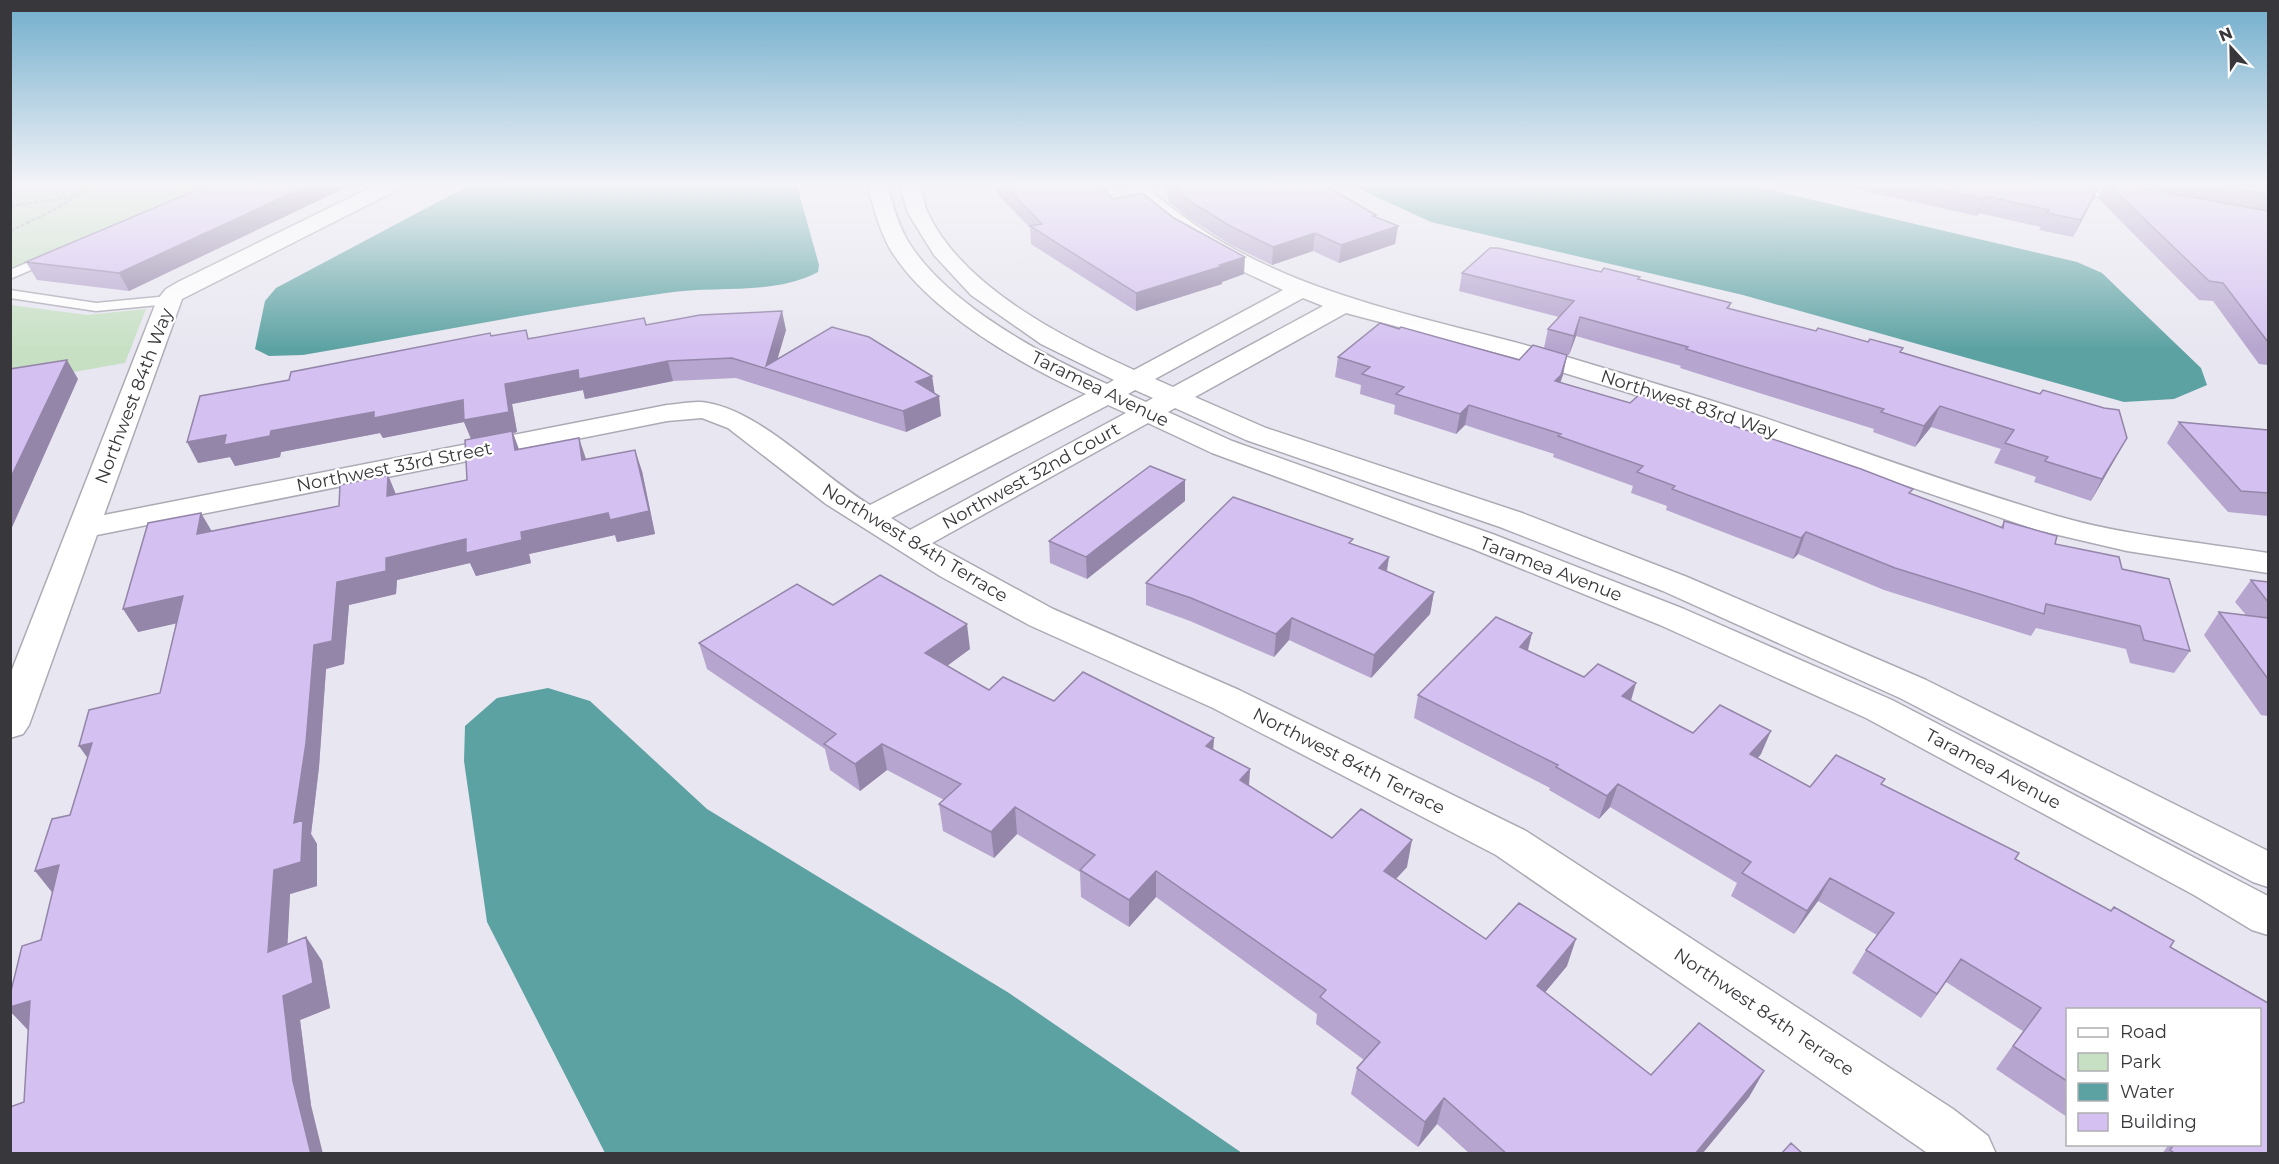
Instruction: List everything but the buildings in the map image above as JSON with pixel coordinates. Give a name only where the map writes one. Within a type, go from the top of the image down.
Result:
[{"type":"street","name":"Northwest 84th Way","points":[[10,724],[170,300],[174,294],[186,287],[280,240]]},
{"type":"street","name":"Taramea Avenue","points":[[897,240],[930,284],[983,326],[1057,371],[1222,447],[1484,542],[1672,617],[1868,704],[2209,883],[2268,917]]},
{"type":"street","name":"Taramea Avenue","points":[[936,240],[945,255],[979,290],[1050,339],[1256,434],[1511,520],[1675,584],[1913,689],[2268,870]]},
{"type":"street","name":"Northwest 83rd Way","points":[[1201,240],[1234,259],[1301,290],[1343,305],[1525,354],[1688,402],[2048,523],[2127,542],[2268,563]]},
{"type":"street","name":"Northwest 32nd Court","points":[[868,518],[1106,395],[1301,290]]},
{"type":"street","name":"Northwest 32nd Court","points":[[909,543],[1343,305]]},
{"type":"street","name":"Northwest 33rd Street","points":[[84,528],[667,413],[705,410]]},
{"type":"street","name":"Northwest 84th Terrace","points":[[705,410],[738,422],[837,498],[868,518],[952,569],[1041,617],[1226,699],[1511,843],[1935,1126],[1970,1154]]},
{"type":"lane","points":[[10,275],[62,252]]},
{"type":"lane","points":[[10,294],[96,307],[170,300]]},
{"type":"green space","points":[[11,240],[80,240],[11,270]]},
{"type":"green space","points":[[11,305],[87,315],[146,309],[125,363],[11,383]]},
{"type":"water","points":[[366,240],[812,240],[819,265],[818,272],[782,284],[685,291],[620,300],[303,355],[269,356],[255,349],[265,301],[276,288]]},
{"type":"water","points":[[1509,240],[1985,240],[2077,262],[2102,273],[2201,368],[2207,385],[2174,399],[2124,402],[1743,295]]},
{"type":"water","points":[[548,688],[590,701],[707,809],[1009,993],[1242,1153],[605,1153],[487,922],[464,761],[465,726],[497,698]]}]
